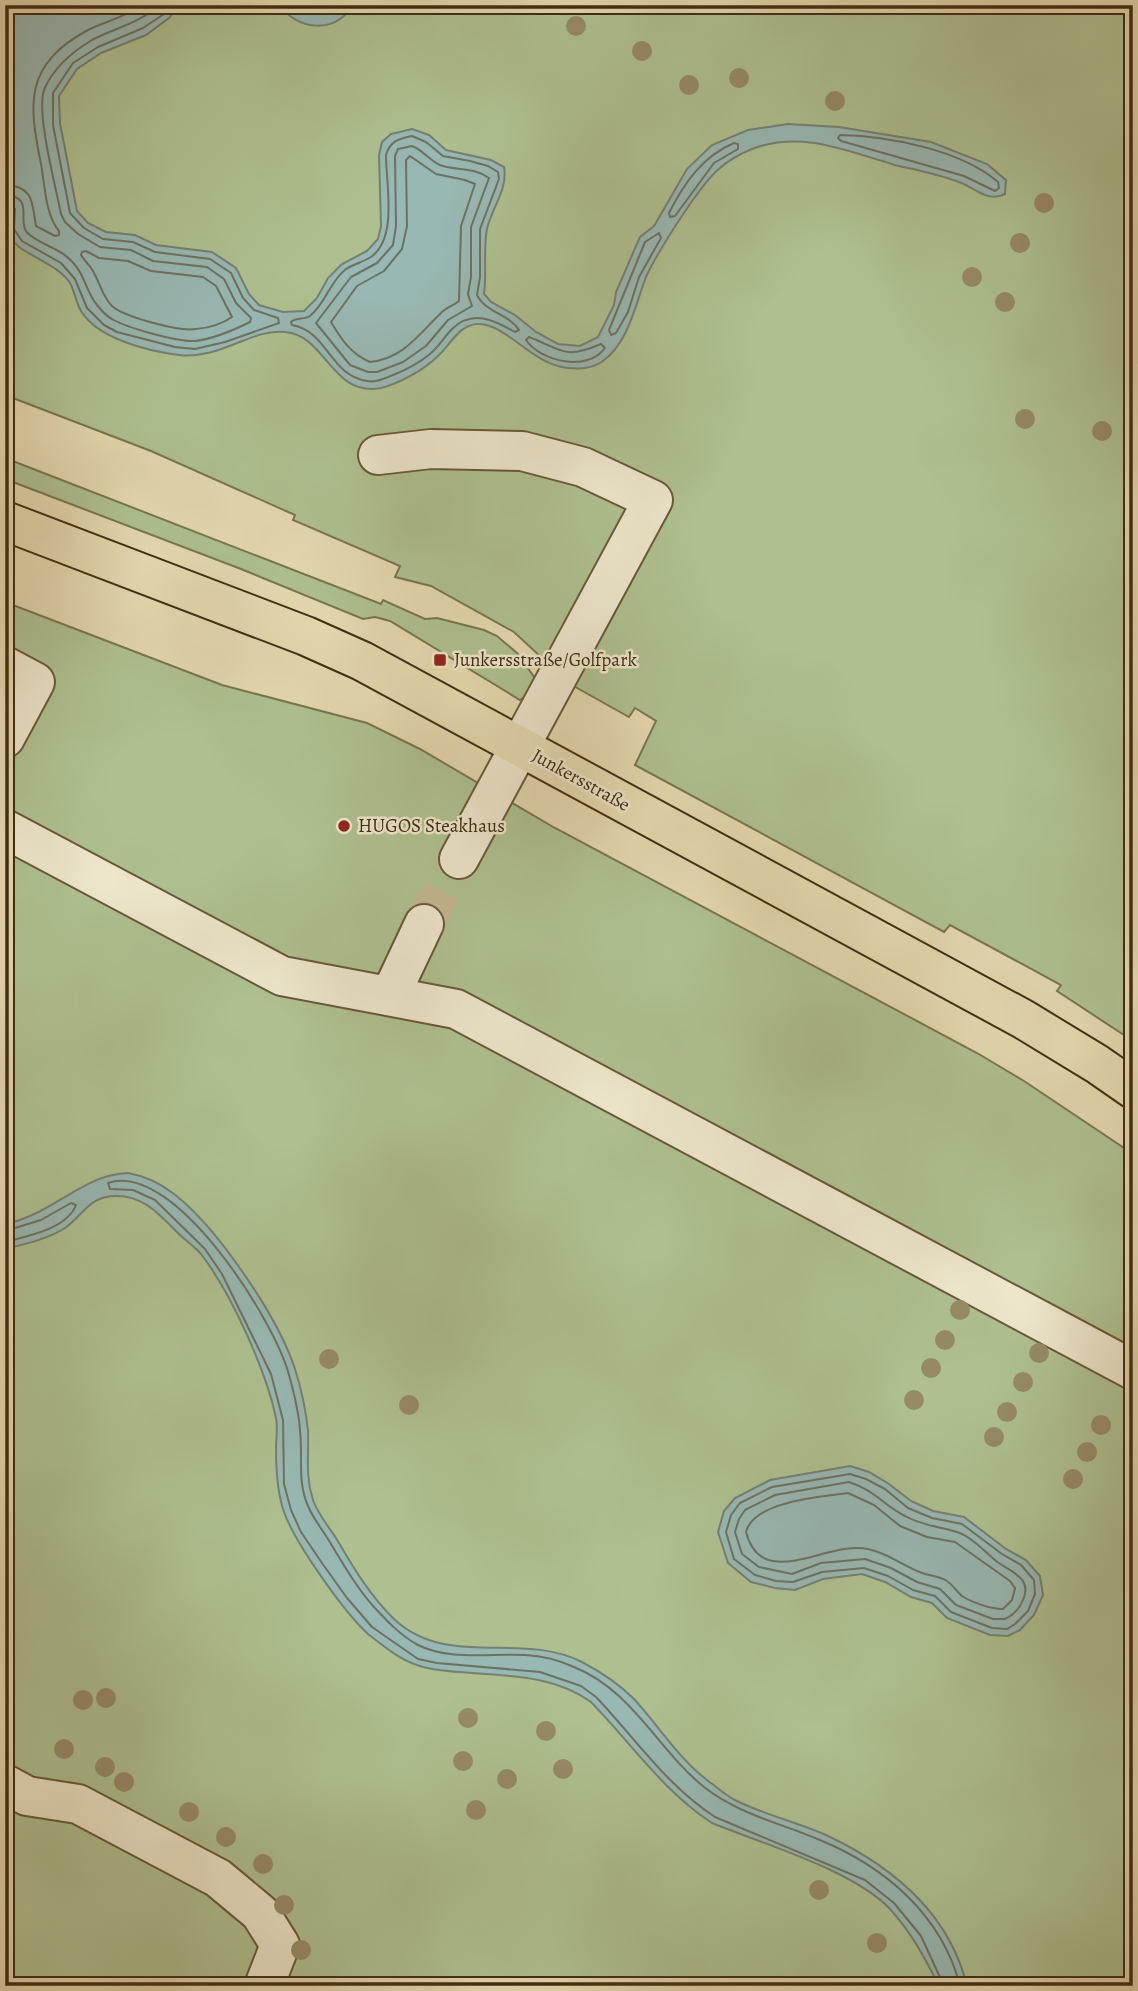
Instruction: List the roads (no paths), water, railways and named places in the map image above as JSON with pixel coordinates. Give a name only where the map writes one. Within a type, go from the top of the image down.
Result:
[{"type":"main road","name":"Junkersstraße","points":[[5,521],[306,636],[362,662],[1023,1019],[1133,1089]]},
{"type":"lane","points":[[378,455],[431,449],[522,451],[583,467],[653,500],[459,859]]},
{"type":"lane","points":[[5,666],[35,682],[5,738]]},
{"type":"lane","points":[[5,829],[282,976],[456,1009],[1133,1370]]},
{"type":"lane","points":[[390,996],[424,924]]},
{"type":"lane","points":[[10,1799],[27,1796],[78,1804],[218,1878],[260,1913],[280,1945],[264,1986]]},
{"type":"water","points":[[5,5],[179,5],[169,18],[146,35],[101,53],[77,69],[59,96],[60,123],[77,211],[88,223],[106,232],[135,235],[156,245],[212,252],[236,268],[249,294],[259,305],[283,312],[304,311],[342,264],[367,251],[378,239],[381,226],[379,155],[382,142],[391,134],[412,129],[429,135],[446,150],[491,160],[504,167],[502,191],[487,229],[484,294],[491,302],[558,344],[580,346],[598,337],[614,305],[616,292],[640,237],[654,226],[687,169],[712,145],[748,130],[788,124],[839,127],[931,142],[987,164],[1006,180],[1005,194],[987,196],[943,177],[824,145],[806,142],[770,144],[752,149],[731,160],[702,188],[646,277],[619,344],[595,366],[568,368],[554,365],[499,330],[477,324],[460,332],[438,356],[419,371],[381,388],[364,389],[351,384],[310,343],[285,332],[260,335],[208,353],[167,353],[139,347],[99,329],[81,311],[72,286],[64,275],[12,241],[7,223]]},
{"type":"water","points":[[279,5],[353,5],[336,21],[316,26],[296,20]]},
{"type":"water","points":[[128,1173],[158,1183],[191,1209],[227,1250],[261,1299],[287,1348],[299,1384],[308,1431],[309,1483],[315,1505],[362,1581],[395,1620],[416,1635],[438,1643],[559,1653],[602,1674],[634,1699],[689,1764],[727,1795],[826,1835],[873,1861],[895,1877],[932,1914],[947,1936],[967,1986],[939,1986],[905,1927],[890,1909],[854,1882],[781,1849],[712,1823],[695,1811],[663,1782],[591,1702],[576,1693],[528,1678],[422,1667],[398,1656],[368,1634],[321,1576],[298,1541],[284,1512],[276,1465],[277,1422],[271,1399],[256,1355],[235,1310],[201,1254],[148,1206],[134,1199],[117,1196],[93,1202],[72,1223],[51,1235],[5,1249],[5,1224],[38,1212],[96,1180]]},
{"type":"water","points":[[850,1466],[869,1472],[911,1501],[933,1511],[964,1517],[1006,1549],[1026,1560],[1040,1576],[1043,1595],[1034,1615],[1020,1630],[1008,1636],[990,1635],[947,1618],[932,1603],[911,1597],[885,1582],[862,1574],[823,1579],[795,1590],[751,1582],[728,1563],[718,1532],[724,1511],[735,1498],[770,1480]]},
{"type":"tunnel","points":[[424,924],[459,859]]},
{"type":"place","name":"Junkersstraße/Golfpark","points":[[440,660]]},
{"type":"place","name":"HUGOS Steakhaus","points":[[344,826]]}]
